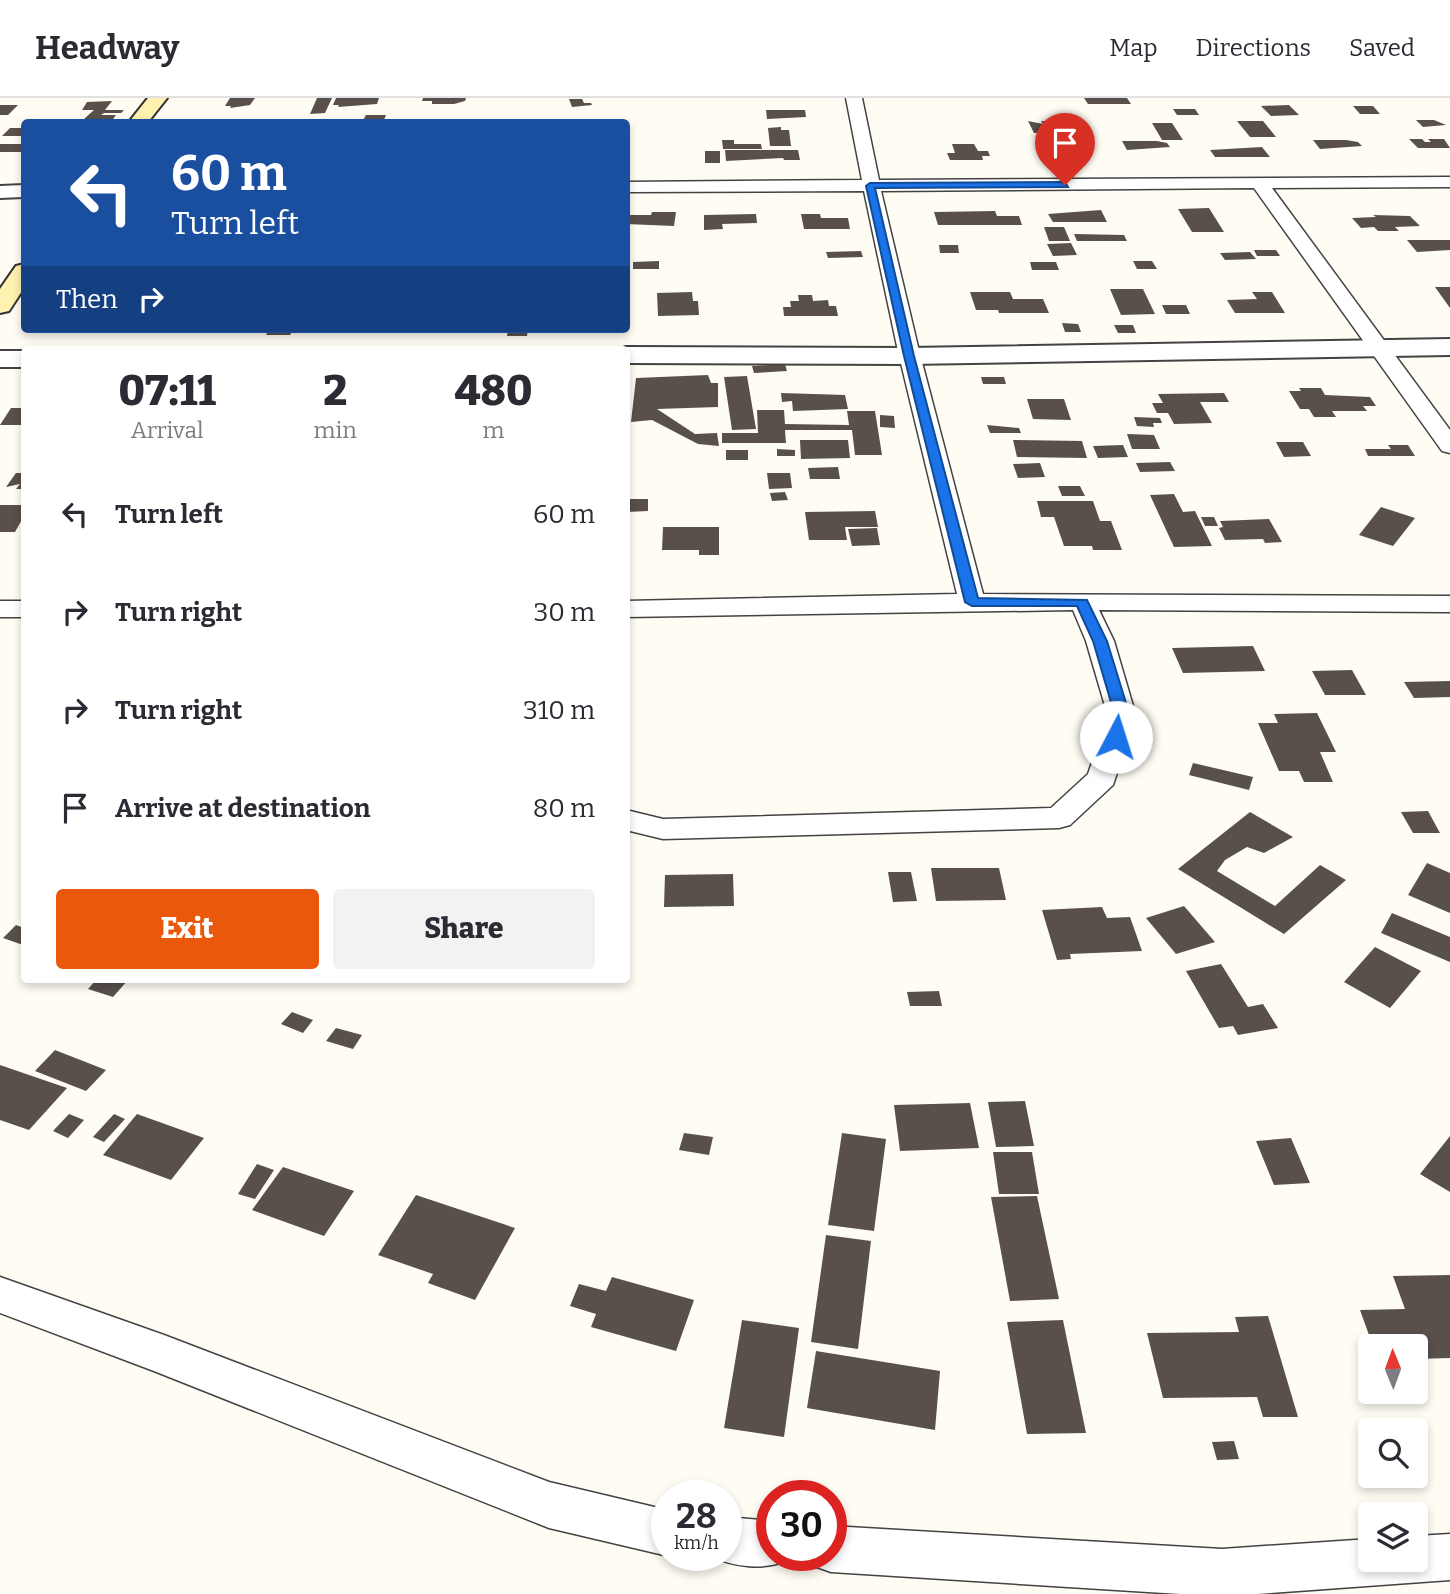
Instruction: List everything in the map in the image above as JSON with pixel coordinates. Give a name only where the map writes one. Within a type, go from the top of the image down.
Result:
[{"type":"main road","points":[[140,119],[158,98]]},
{"type":"main road","points":[[0,306],[21,275]]},
{"type":"street","points":[[854,98],[870,186],[909,356],[972,602]]},
{"type":"street","points":[[630,187],[1450,181]]},
{"type":"street","points":[[1260,184],[1450,446]]},
{"type":"street","points":[[0,192],[21,191]]},
{"type":"street","points":[[630,355],[909,356],[1450,346]]},
{"type":"street","points":[[0,359],[21,359]]},
{"type":"street","points":[[630,609],[972,602],[1450,604]]},
{"type":"street","points":[[630,821],[663,829],[1059,818],[1102,778],[1122,716],[1100,641],[1082,602]]},
{"type":"street","points":[[0,609],[21,609]]},
{"type":"street","points":[[0,1295],[164,1355],[549,1505],[651,1529]]},
{"type":"street","points":[[847,1550],[1224,1583],[1358,1566]]},
{"type":"street","points":[[1428,1558],[1450,1556]]},
{"type":"building","points":[[230,98],[255,98],[250,105],[230,108],[231,106],[225,106]]},
{"type":"building","points":[[317,98],[332,98],[325,113],[310,114]]},
{"type":"building","points":[[336,98],[379,98],[377,104],[338,107],[339,105],[333,105]]},
{"type":"building","points":[[423,98],[466,98],[465,101],[454,104],[432,104],[432,101],[422,101]]},
{"type":"building","points":[[1084,98],[1127,98],[1131,104],[1088,104]]},
{"type":"building","points":[[569,99],[582,99],[584,103],[592,105],[572,107]]},
{"type":"building","points":[[112,101],[105,110],[124,110],[121,113],[101,115],[116,115],[113,119],[84,119],[94,110],[82,110],[87,102]]},
{"type":"building","points":[[0,105],[18,105],[8,115],[0,115]]},
{"type":"building","points":[[1289,105],[1299,115],[1271,116],[1261,106]]},
{"type":"building","points":[[1353,106],[1373,106],[1380,114],[1360,114]]},
{"type":"building","points":[[1173,109],[1195,109],[1199,115],[1177,115]]},
{"type":"building","points":[[766,110],[805,110],[806,117],[767,119]]},
{"type":"building","points":[[366,115],[386,115],[384,119],[364,119]]},
{"type":"building","points":[[1416,120],[1434,120],[1446,125],[1423,127]]},
{"type":"building","points":[[1028,121],[1043,124],[1041,121],[1077,121],[1084,124],[1089,132],[1034,133]]},
{"type":"building","points":[[1237,121],[1263,121],[1276,137],[1250,137]]},
{"type":"building","points":[[1152,123],[1172,123],[1183,140],[1162,140]]},
{"type":"building","points":[[781,127],[781,130],[789,130],[791,146],[770,146],[768,128]]},
{"type":"building","points":[[10,128],[21,128],[21,136],[2,136]]},
{"type":"building","points":[[1409,139],[1431,142],[1428,139],[1444,139],[1450,148],[1418,148]]},
{"type":"building","points":[[722,140],[734,140],[734,144],[761,144],[762,149],[723,149]]},
{"type":"building","points":[[1313,140],[1346,140],[1358,142],[1362,146],[1320,149]]},
{"type":"building","points":[[1122,141],[1157,141],[1167,143],[1170,147],[1127,150]]},
{"type":"building","points":[[0,144],[21,144],[21,152],[0,152]]},
{"type":"building","points":[[952,144],[974,144],[978,151],[988,151],[990,156],[982,156],[983,160],[950,160],[947,153],[955,153]]},
{"type":"building","points":[[1262,147],[1270,157],[1215,157],[1210,150]]},
{"type":"building","points":[[725,150],[798,150],[800,160],[783,158],[726,161]]},
{"type":"building","points":[[705,151],[720,151],[720,163],[705,163]]},
{"type":"building","points":[[1209,208],[1224,232],[1192,232],[1178,209]]},
{"type":"building","points":[[1101,210],[1107,222],[1053,222],[1048,214]]},
{"type":"building","points":[[995,211],[997,216],[1019,216],[1022,225],[938,225],[934,212]]},
{"type":"building","points":[[652,212],[676,212],[674,226],[630,224],[630,215],[651,215]]},
{"type":"building","points":[[756,214],[757,223],[722,224],[723,229],[704,230],[704,215]]},
{"type":"building","points":[[801,214],[820,214],[821,218],[848,218],[850,229],[804,229]]},
{"type":"building","points":[[1373,215],[1410,216],[1420,226],[1395,227],[1399,231],[1378,231],[1374,227],[1361,228],[1352,218],[1376,217]]},
{"type":"building","points":[[1044,227],[1064,227],[1070,241],[1049,241]]},
{"type":"building","points":[[1074,234],[1124,235],[1127,241],[1077,241]]},
{"type":"building","points":[[1407,240],[1450,240],[1450,250],[1417,252]]},
{"type":"building","points":[[1071,243],[1077,255],[1053,256],[1047,244]]},
{"type":"building","points":[[939,245],[958,245],[959,253],[940,253]]},
{"type":"building","points":[[1254,250],[1276,250],[1280,256],[1257,256]]},
{"type":"building","points":[[861,251],[863,257],[828,258],[826,252]]},
{"type":"building","points":[[1250,252],[1256,259],[1225,260],[1220,253]]},
{"type":"building","points":[[659,261],[659,269],[633,269],[633,262]]},
{"type":"building","points":[[1133,261],[1152,261],[1157,269],[1137,269]]},
{"type":"building","points":[[1030,262],[1056,262],[1059,270],[1032,270]]},
{"type":"building","points":[[1435,287],[1450,287],[1450,308]]},
{"type":"building","points":[[1110,289],[1143,289],[1155,314],[1121,315]]},
{"type":"building","points":[[692,292],[693,301],[698,301],[699,315],[658,316],[657,293]]},
{"type":"building","points":[[970,292],[1010,292],[1013,299],[1043,299],[1049,313],[976,310]]},
{"type":"building","points":[[1252,292],[1272,292],[1285,313],[1235,313],[1227,300],[1257,299]]},
{"type":"building","points":[[798,295],[812,295],[813,301],[828,300],[829,306],[836,306],[838,316],[784,316],[783,307],[791,307],[790,301],[799,301]]},
{"type":"building","points":[[1162,305],[1186,305],[1190,314],[1166,314]]},
{"type":"building","points":[[1062,323],[1078,324],[1081,332],[1065,332]]},
{"type":"building","points":[[1114,325],[1133,325],[1136,333],[1118,333]]},
{"type":"building","points":[[267,333],[291,333],[290,335],[266,335]]},
{"type":"building","points":[[507,333],[527,333],[527,336],[507,336]]},
{"type":"building","points":[[785,364],[787,371],[754,373],[752,366]]},
{"type":"building","points":[[708,375],[711,383],[718,383],[718,407],[657,409],[695,434],[717,433],[719,446],[698,444],[652,420],[631,422],[636,378]]},
{"type":"building","points":[[747,376],[756,429],[732,430],[724,377]]},
{"type":"building","points":[[981,377],[1004,377],[1006,384],[983,384]]},
{"type":"building","points":[[1299,388],[1321,388],[1325,395],[1370,397],[1376,406],[1363,406],[1367,411],[1332,411],[1336,417],[1314,417],[1309,409],[1300,409],[1289,391],[1301,391]]},
{"type":"building","points":[[781,393],[845,395],[848,409],[793,411],[792,401],[782,402]]},
{"type":"building","points":[[1224,393],[1229,402],[1200,402],[1212,423],[1174,424],[1168,413],[1157,413],[1152,403],[1163,403],[1158,394]]},
{"type":"building","points":[[1027,399],[1064,399],[1071,420],[1033,419]]},
{"type":"building","points":[[11,408],[21,408],[21,425],[0,425]]},
{"type":"building","points":[[757,410],[784,410],[785,424],[849,425],[847,411],[875,411],[882,455],[855,455],[852,430],[785,430],[786,443],[722,443],[722,433],[758,433]]},
{"type":"building","points":[[880,415],[894,416],[895,428],[880,427]]},
{"type":"building","points":[[1134,417],[1160,418],[1162,423],[1153,423],[1154,427],[1137,426]]},
{"type":"building","points":[[987,425],[1019,428],[1021,433],[990,433]]},
{"type":"building","points":[[1127,434],[1154,435],[1160,449],[1132,449]]},
{"type":"building","points":[[800,440],[848,440],[850,458],[801,459]]},
{"type":"building","points":[[1013,440],[1082,441],[1087,458],[1017,457]]},
{"type":"building","points":[[1276,442],[1303,442],[1311,456],[1284,457]]},
{"type":"building","points":[[1123,445],[1128,457],[1098,458],[1093,446]]},
{"type":"building","points":[[1388,445],[1408,445],[1415,456],[1368,456],[1365,449],[1391,449]]},
{"type":"building","points":[[777,449],[795,450],[795,456],[777,456]]},
{"type":"building","points":[[726,450],[748,450],[748,460],[726,460]]},
{"type":"building","points":[[1170,462],[1175,471],[1140,472],[1136,463]]},
{"type":"building","points":[[1040,463],[1045,477],[1018,478],[1013,464]]},
{"type":"building","points":[[838,467],[840,479],[810,479],[808,468]]},
{"type":"building","points":[[16,473],[21,473],[21,489],[16,489],[20,484],[6,487]]},
{"type":"building","points":[[767,473],[790,473],[792,488],[769,489]]},
{"type":"building","points":[[1058,486],[1080,486],[1085,496],[1062,496]]},
{"type":"building","points":[[785,492],[788,500],[772,501],[770,493]]},
{"type":"building","points":[[1174,494],[1183,512],[1195,511],[1212,546],[1174,547],[1150,495]]},
{"type":"building","points":[[630,499],[648,499],[648,511],[630,512]]},
{"type":"building","points":[[1037,501],[1093,501],[1100,521],[1111,521],[1122,550],[1064,546],[1054,517],[1041,517]]},
{"type":"building","points":[[0,505],[21,505],[21,521],[15,532],[0,532]]},
{"type":"building","points":[[1381,507],[1415,518],[1393,546],[1359,535]]},
{"type":"building","points":[[875,511],[878,527],[845,527],[847,540],[809,540],[805,512]]},
{"type":"building","points":[[1201,517],[1214,517],[1218,526],[1205,526]]},
{"type":"building","points":[[1269,519],[1282,542],[1265,543],[1263,539],[1225,540],[1219,528],[1223,527],[1220,521]]},
{"type":"building","points":[[663,527],[719,527],[719,555],[699,555],[699,550],[662,550]]},
{"type":"building","points":[[877,528],[880,545],[852,546],[848,529]]},
{"type":"building","points":[[1253,646],[1265,671],[1183,673],[1172,648]]},
{"type":"building","points":[[1352,670],[1366,695],[1325,695],[1312,671]]},
{"type":"building","points":[[1450,681],[1450,697],[1414,698],[1404,682]]},
{"type":"building","points":[[1317,713],[1336,752],[1320,752],[1333,782],[1304,782],[1299,771],[1279,771],[1258,723],[1278,723],[1274,714]]},
{"type":"building","points":[[1193,763],[1253,777],[1249,790],[1189,775]]},
{"type":"building","points":[[1428,811],[1440,833],[1413,833],[1401,812]]},
{"type":"building","points":[[1250,812],[1293,837],[1264,853],[1247,847],[1225,860],[1217,871],[1275,906],[1320,865],[1346,880],[1284,934],[1178,869]]},
{"type":"building","points":[[1427,863],[1450,873],[1450,913],[1408,895]]},
{"type":"building","points":[[931,868],[999,868],[1006,900],[936,901]]},
{"type":"building","points":[[888,872],[911,872],[917,901],[893,902]]},
{"type":"building","points":[[733,874],[734,906],[664,907],[665,875]]},
{"type":"building","points":[[1184,906],[1215,942],[1176,954],[1146,918]]},
{"type":"building","points":[[1102,907],[1107,918],[1130,917],[1142,951],[1070,954],[1071,959],[1057,960],[1042,910]]},
{"type":"building","points":[[1392,913],[1450,937],[1450,962],[1381,933]]},
{"type":"building","points":[[16,925],[21,927],[21,944],[3,938]]},
{"type":"building","points":[[1375,947],[1421,971],[1390,1008],[1344,982]]},
{"type":"building","points":[[1221,964],[1248,1007],[1263,1004],[1278,1028],[1238,1035],[1233,1026],[1219,1028],[1186,971]]},
{"type":"building","points":[[93,983],[125,983],[113,997],[88,989]]},
{"type":"building","points":[[939,991],[942,1006],[910,1006],[907,992]]},
{"type":"building","points":[[292,1012],[313,1020],[303,1033],[281,1024]]},
{"type":"building","points":[[336,1028],[362,1035],[353,1049],[326,1041]]},
{"type":"building","points":[[55,1050],[106,1070],[86,1091],[35,1071]]},
{"type":"building","points":[[0,1065],[67,1088],[29,1130],[0,1120]]},
{"type":"building","points":[[1025,1101],[1034,1146],[996,1147],[988,1102]]},
{"type":"building","points":[[970,1103],[979,1148],[900,1151],[894,1105]]},
{"type":"building","points":[[69,1114],[84,1120],[68,1138],[53,1131]]},
{"type":"building","points":[[114,1114],[125,1119],[104,1142],[93,1137]]},
{"type":"building","points":[[137,1114],[204,1138],[171,1180],[103,1155]]},
{"type":"building","points":[[684,1133],[713,1137],[709,1155],[679,1150]]},
{"type":"building","points":[[842,1133],[886,1139],[874,1231],[828,1225]]},
{"type":"building","points":[[1450,1136],[1450,1192],[1420,1174]]},
{"type":"building","points":[[1291,1138],[1310,1183],[1274,1185],[1256,1141]]},
{"type":"building","points":[[993,1152],[1032,1152],[1039,1194],[999,1194]]},
{"type":"building","points":[[257,1164],[274,1170],[255,1199],[238,1194]]},
{"type":"building","points":[[283,1167],[354,1191],[324,1236],[252,1210]]},
{"type":"building","points":[[416,1195],[515,1228],[475,1300],[428,1283],[433,1274],[378,1255]]},
{"type":"building","points":[[1037,1196],[1059,1299],[1010,1301],[991,1197]]},
{"type":"building","points":[[826,1235],[871,1241],[858,1349],[811,1342]]},
{"type":"building","points":[[1450,1275],[1450,1358],[1428,1359],[1428,1334],[1369,1334],[1360,1310],[1405,1309],[1393,1276]]},
{"type":"building","points":[[612,1277],[694,1300],[676,1351],[591,1327],[596,1314],[570,1306],[579,1284],[606,1291]]},
{"type":"building","points":[[1268,1316],[1298,1417],[1263,1417],[1257,1397],[1163,1398],[1147,1333],[1239,1332],[1235,1317]]},
{"type":"building","points":[[742,1320],[799,1328],[784,1437],[724,1428]]},
{"type":"building","points":[[1063,1320],[1086,1433],[1027,1434],[1007,1322]]},
{"type":"building","points":[[816,1351],[940,1371],[935,1430],[807,1408]]},
{"type":"building","points":[[1234,1441],[1239,1459],[1217,1460],[1212,1442]]},
{"type":"route","points":[[1065,185],[870,186],[909,356],[972,602],[1082,602],[1100,641],[1122,716],[1116,737]]}]
